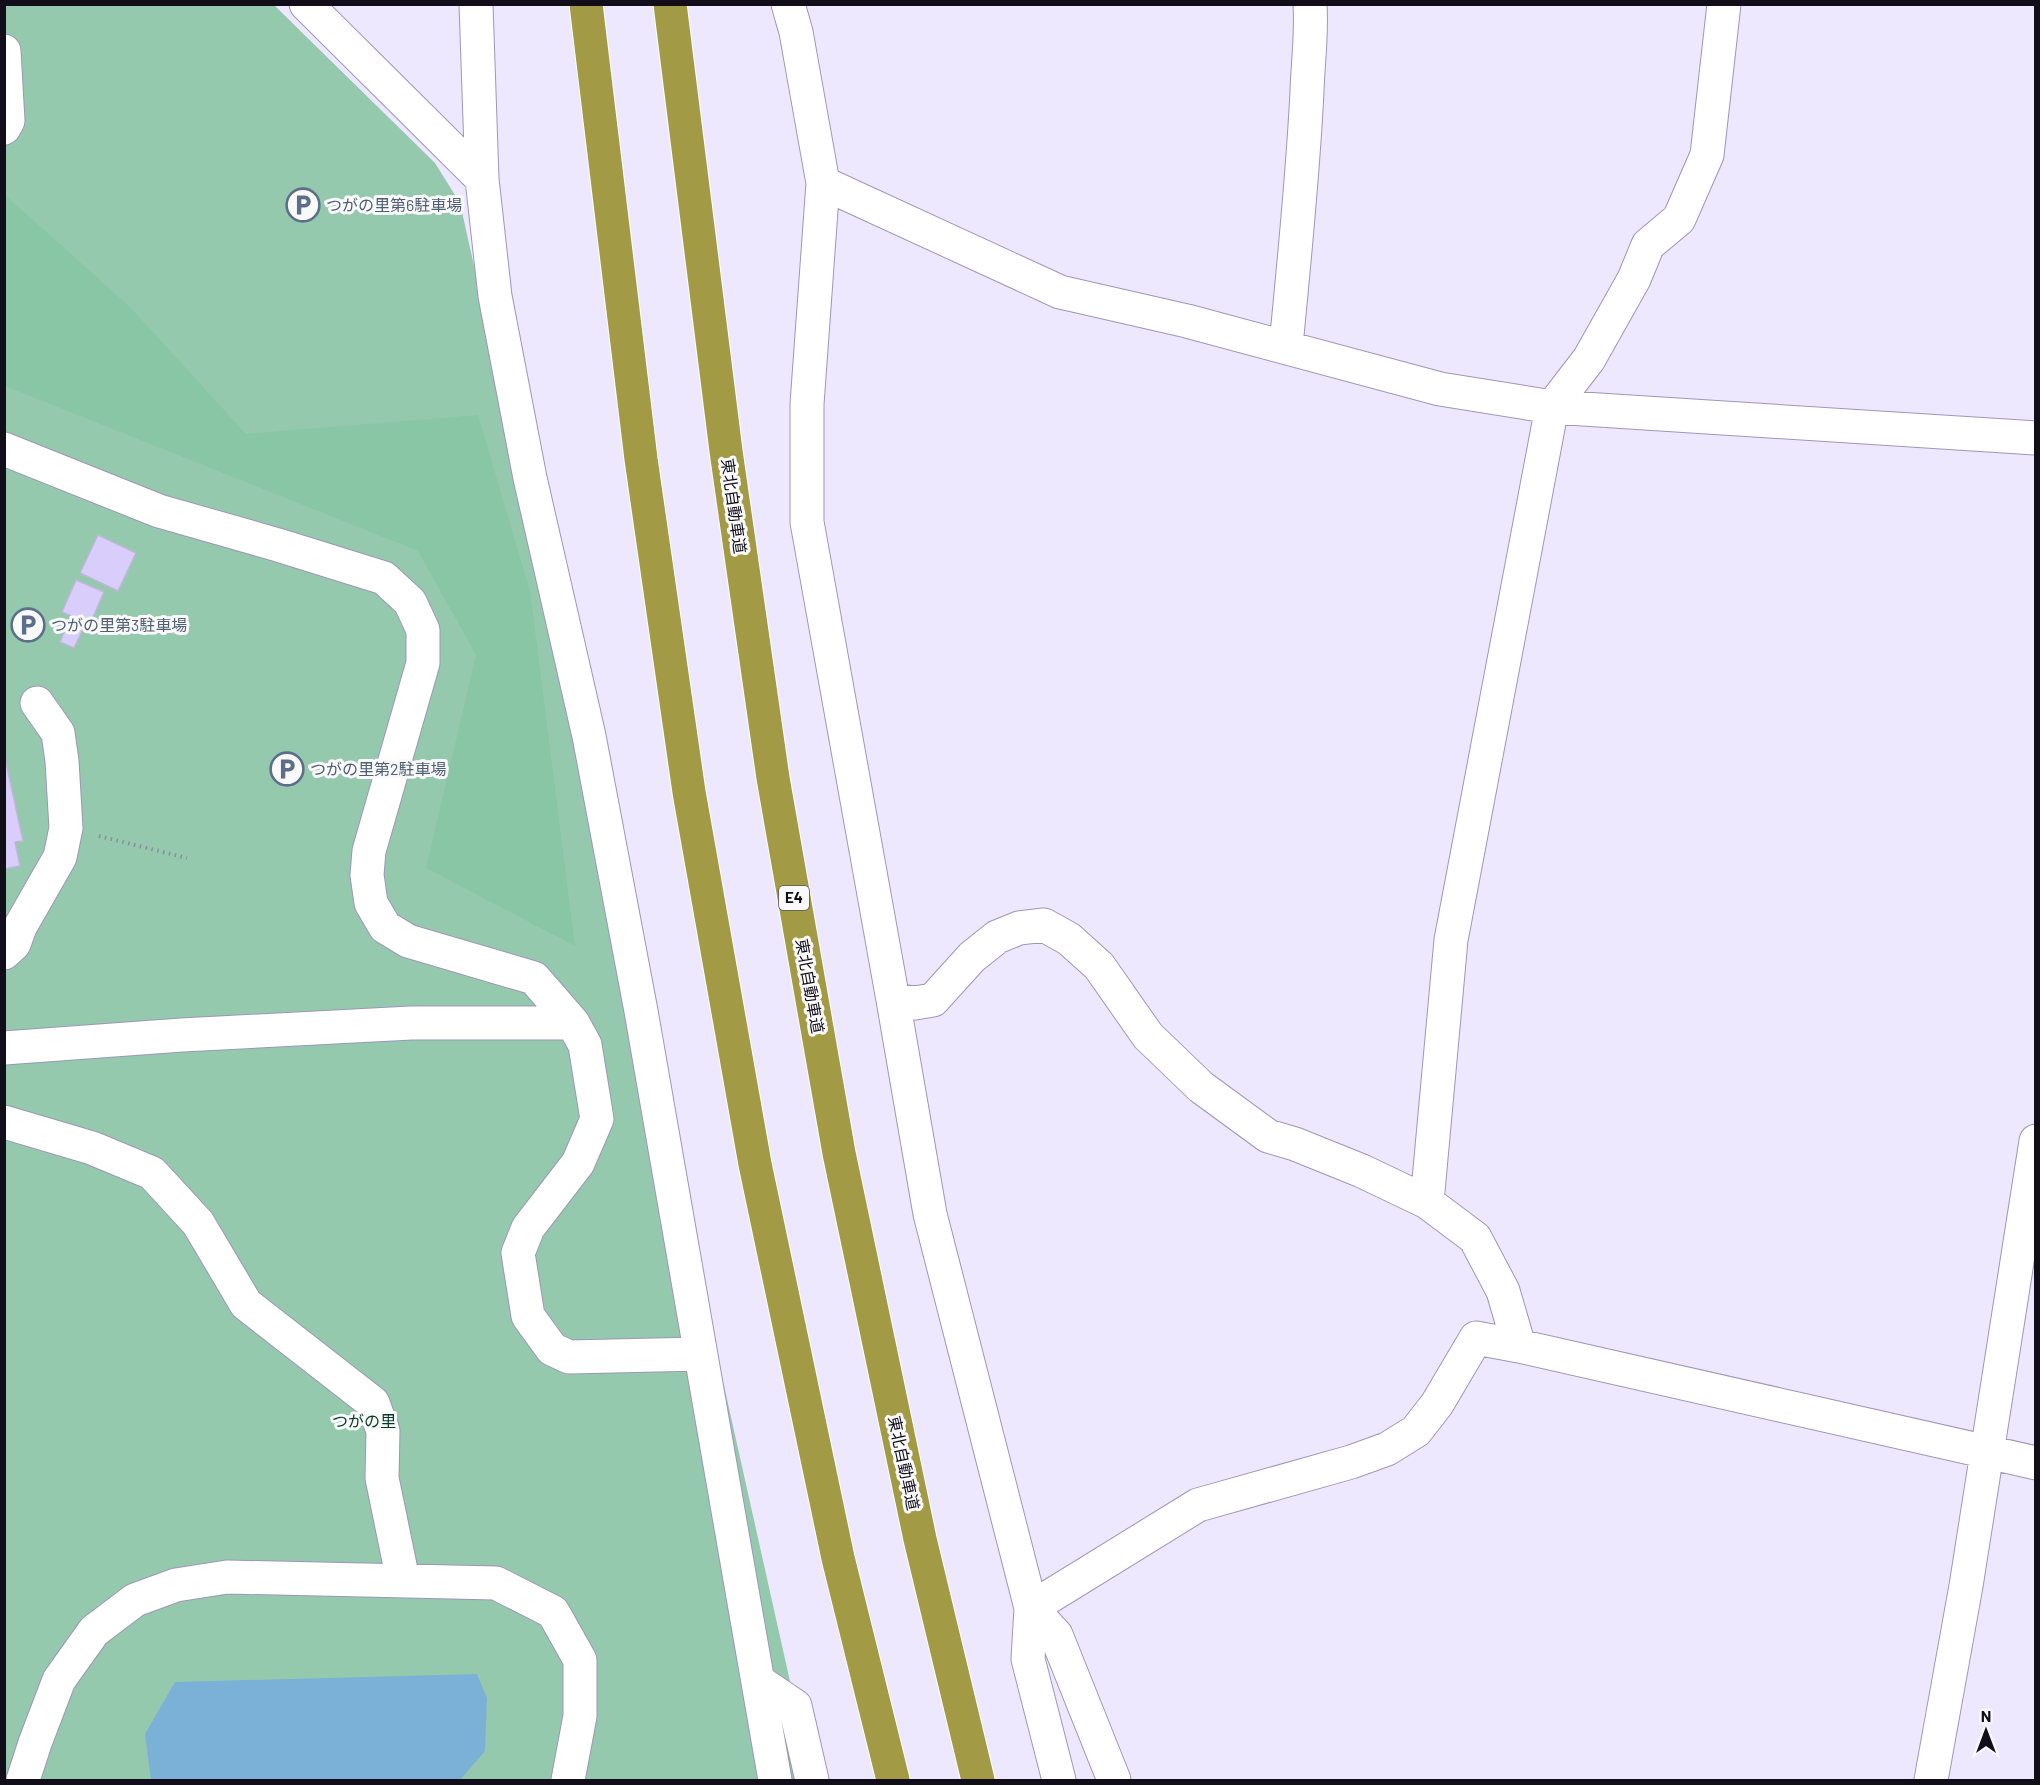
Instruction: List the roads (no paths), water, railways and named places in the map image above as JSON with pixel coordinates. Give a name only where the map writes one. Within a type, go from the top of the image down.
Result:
[{"type":"highway","points":[[586,4],[641,459],[689,792],[755,1164],[838,1558],[893,1780]]},
{"type":"highway","name":"東北自動車道","points":[[669,4],[726,451],[773,778],[839,1153],[920,1539],[978,1780]]},
{"type":"street","points":[[306,4],[482,180]]},
{"type":"street","points":[[476,4],[482,180],[495,296],[530,478],[591,747],[641,1011],[775,1780]]},
{"type":"street","points":[[788,4],[796,32],[823,183],[807,404],[807,522],[930,1214],[1031,1608],[1028,1659],[1059,1780]]},
{"type":"street","points":[[1286,346],[1303,167],[1308,60],[1312,32],[1310,4]]},
{"type":"street","points":[[1427,1202],[1451,940],[1552,407],[1589,359],[1634,279],[1648,244],[1679,219],[1707,155],[1724,4]]},
{"type":"street","points":[[4,51],[8,121],[4,128]]},
{"type":"street","points":[[823,183],[1059,292],[1188,321],[1440,389],[1552,407],[2036,438]]},
{"type":"street","points":[[4,449],[159,511],[278,545],[384,579],[410,602],[423,630],[423,663],[369,851],[367,875],[371,903],[385,927],[408,941],[534,978],[573,1023],[585,1045],[597,1119],[578,1163],[528,1228],[518,1252],[528,1316],[552,1349],[569,1358],[700,1354]]},
{"type":"street","points":[[4,953],[14,944],[20,927],[60,857],[66,828],[58,733],[37,703]]},
{"type":"street","points":[[893,1000],[915,1003],[933,1000],[972,957],[996,937],[1019,928],[1044,925],[1070,939],[1099,966],[1148,1036],[1201,1087],[1268,1136],[1295,1144],[1427,1202],[1475,1238],[1503,1291],[1519,1346]]},
{"type":"street","points":[[4,1048],[182,1035],[411,1023],[573,1023]]},
{"type":"street","points":[[4,1122],[92,1148],[152,1173],[198,1223],[246,1304],[373,1403],[383,1431],[382,1478],[403,1580]]},
{"type":"street","points":[[1931,1780],[1966,1586],[2036,1141]]},
{"type":"street","points":[[1031,1608],[1198,1505],[1351,1462],[1387,1449],[1416,1431],[1437,1404],[1476,1338],[2036,1463]]},
{"type":"street","points":[[23,1780],[59,1680],[94,1631],[135,1600],[176,1585],[227,1577],[495,1583],[553,1612],[580,1659],[580,1716],[568,1780]]},
{"type":"street","points":[[1031,1608],[1056,1635],[1114,1780]]},
{"type":"street","points":[[758,1681],[795,1706],[812,1780]]},
{"type":"water","points":[[477,1674],[487,1698],[485,1751],[460,1780],[151,1780],[145,1734],[175,1682]]},
{"type":"place","name":"つがの里第6駐車場","points":[[303,205]]},
{"type":"place","name":"つがの里第3駐車場","points":[[28,625]]},
{"type":"place","name":"つがの里第2駐車場","points":[[287,769]]},
{"type":"park label","name":"つがの里","points":[[364,1421]]}]
